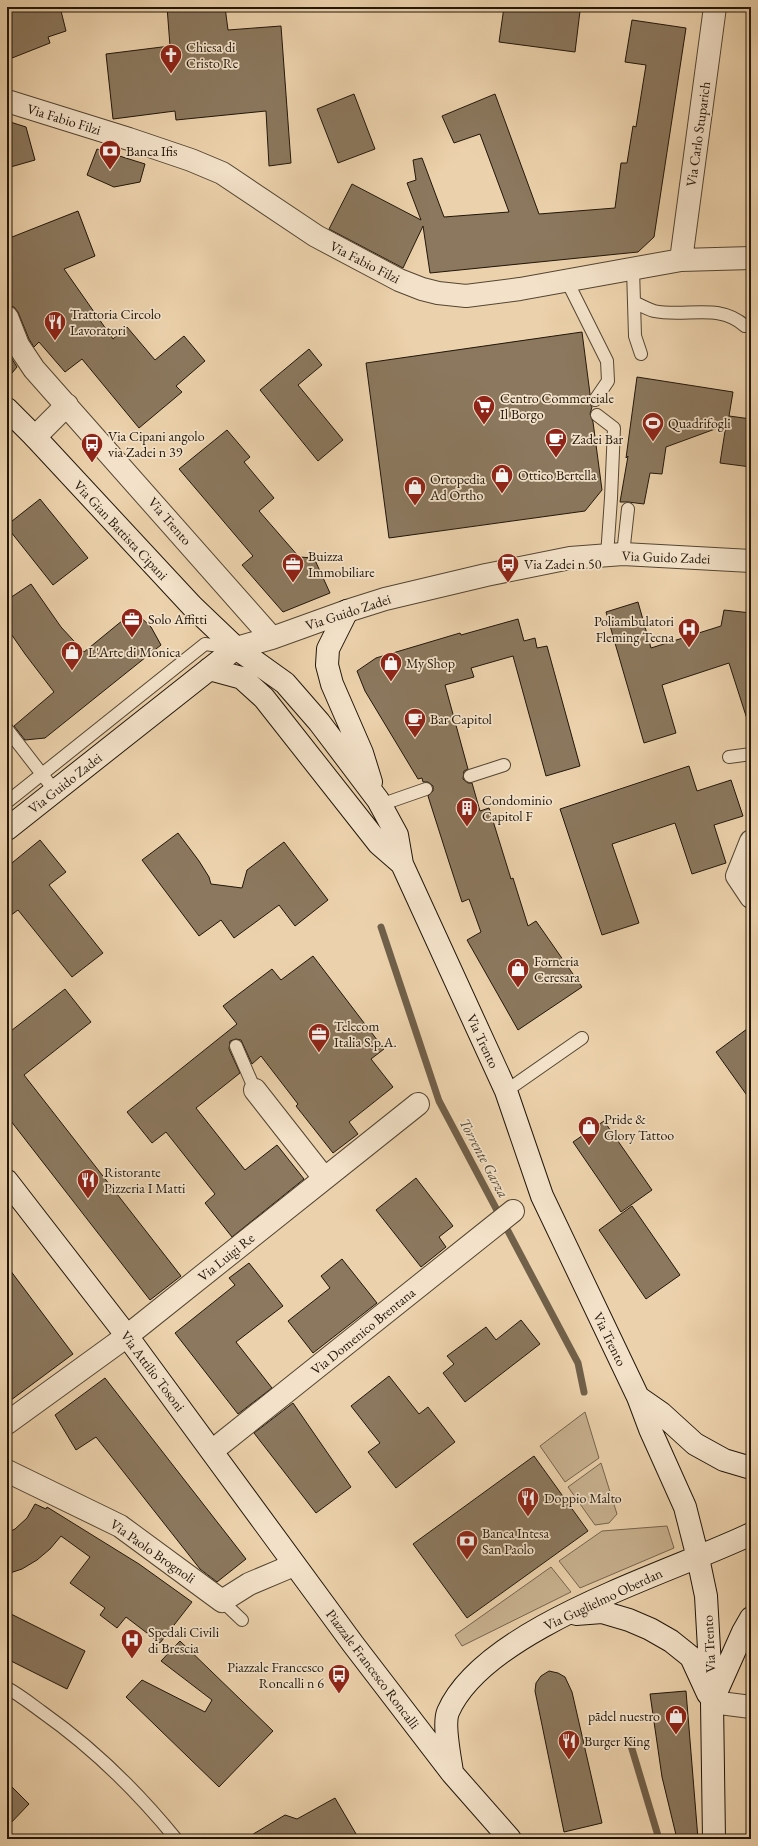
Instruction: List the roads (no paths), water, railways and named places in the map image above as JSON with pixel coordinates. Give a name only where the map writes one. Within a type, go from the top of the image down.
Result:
[{"type":"street","name":"Via Carlo Stuparich","points":[[681,260],[715,7]]},
{"type":"street","name":"Via Fabio Filzi","points":[[7,101],[129,139],[191,160],[222,173],[316,236],[399,280],[422,289],[466,296],[520,290],[681,260],[751,258]]},
{"type":"street","name":"Via Trento","points":[[7,317],[18,345],[34,369],[272,638]]},
{"type":"street","points":[[35,437],[67,405]]},
{"type":"street","name":"Via Gian Battista Cipani","points":[[7,410],[35,437],[192,606],[236,648]]},
{"type":"street","name":"Via Guido Zadei","points":[[7,828],[48,782],[236,648],[272,638],[385,599],[486,575],[570,558],[615,555],[751,561]]},
{"type":"street","name":"Via Trento","points":[[347,611],[328,649],[327,665],[332,684],[362,754],[379,803]]},
{"type":"street","name":"Via Trento","points":[[236,648],[285,682],[319,722],[379,803],[397,835],[402,864],[506,1091],[542,1196],[638,1397],[650,1429],[685,1507],[706,1596],[712,1702],[714,1839]]},
{"type":"street","name":"Via Trento","points":[[209,668],[242,678],[264,698],[379,844],[402,864]]},
{"type":"street","points":[[751,842],[737,876],[751,897]]},
{"type":"street","points":[[255,1090],[324,1178]]},
{"type":"street","name":"Via Luigi Re","points":[[127,1336],[418,1104]]},
{"type":"street","name":"Via Attilio Tosoni","points":[[7,1181],[127,1336],[294,1565]]},
{"type":"street","name":"Via Domenico Brentana","points":[[212,1451],[514,1211]]},
{"type":"street","points":[[7,1423],[127,1336]]},
{"type":"street","points":[[638,1397],[661,1413],[695,1444],[724,1460],[751,1468]]},
{"type":"street","name":"Via Paolo Brognoli","points":[[7,1471],[120,1526],[201,1584],[222,1601]]},
{"type":"street","name":"Via Guglielmo Oberdan","points":[[452,1773],[447,1737],[447,1713],[458,1693],[478,1671],[513,1644],[563,1615],[751,1534]]},
{"type":"street","points":[[222,1601],[250,1584],[294,1565]]},
{"type":"street","name":"Piazzale Francesco Roncalli","points":[[294,1565],[452,1773],[510,1839]]},
{"type":"street","points":[[563,1615],[602,1612],[630,1620],[650,1628],[691,1657],[712,1702]]},
{"type":"street","points":[[712,1702],[743,1632],[751,1618]]},
{"type":"street","points":[[712,1702],[751,1707]]},
{"type":"lane","points":[[633,269],[635,336],[640,354]]},
{"type":"lane","points":[[568,281],[607,361],[608,380],[595,400]]},
{"type":"lane","points":[[634,302],[654,311],[722,313],[736,319],[745,326]]},
{"type":"lane","points":[[597,415],[614,428],[611,498],[615,555]]},
{"type":"lane","points":[[615,555],[628,509]]},
{"type":"lane","points":[[7,802],[48,782],[205,644],[236,648]]},
{"type":"lane","points":[[7,729],[48,782]]},
{"type":"lane","points":[[729,757],[751,754]]},
{"type":"lane","points":[[470,776],[504,765]]},
{"type":"lane","points":[[379,803],[426,789]]},
{"type":"lane","points":[[506,1091],[582,1038]]},
{"type":"lane","points":[[236,1046],[255,1090]]},
{"type":"lane","points":[[222,1601],[242,1620]]},
{"type":"lane","points":[[7,1688],[62,1726],[109,1766],[155,1813],[176,1839]]},
{"type":"waterway","name":"Torrente Garza","points":[[381,927],[439,1101],[578,1363],[584,1392]]},
{"type":"waterway","name":"Torrente Garza","points":[[629,1739],[659,1839]]},
{"type":"place","name":"Chiesa di Cristo Re","points":[[171,74]]},
{"type":"place","name":"Banca Ifis","points":[[110,170]]},
{"type":"place","name":"Trattoria Circolo Lavoratori","points":[[55,342]]},
{"type":"place","name":"Centro Commerciale Il Borgo","points":[[484,426]]},
{"type":"place","name":"Quadrifogli","points":[[653,442]]},
{"type":"place","name":"Zadei Bar","points":[[556,458]]},
{"type":"place","name":"Via Cipani angolo via Zadei n 39","points":[[92,464]]},
{"type":"place","name":"Ottico Bertella","points":[[502,494]]},
{"type":"place","name":"Ortopedia Ad Ortho","points":[[415,506]]},
{"type":"place","name":"Buizza Immobiliare","points":[[293,584]]},
{"type":"place","name":"Via Zadei n 50","points":[[508,584]]},
{"type":"place","name":"Solo Affitti","points":[[132,638]]},
{"type":"place","name":"Poliambulatori Fleming Tecna","points":[[689,648]]},
{"type":"place","name":"L'Arte di Monica","points":[[72,672]]},
{"type":"place","name":"My Shop","points":[[391,682]]},
{"type":"place","name":"Bar Capitol","points":[[415,738]]},
{"type":"place","name":"Condominio Capitol F","points":[[467,828]]},
{"type":"place","name":"Forneria Ceresara","points":[[518,988]]},
{"type":"place","name":"Telecom Italia S.p.A.","points":[[319,1054]]},
{"type":"place","name":"Pride & Glory Tattoo","points":[[589,1146]]},
{"type":"place","name":"Ristorante Pizzeria I Matti","points":[[88,1200]]},
{"type":"place","name":"Doppio Malto","points":[[528,1518]]},
{"type":"place","name":"Banca Intesa San Paolo","points":[[467,1560]]},
{"type":"place","name":"Spedali Civili di Brescia","points":[[132,1660]]},
{"type":"place","name":"Piazzale Francesco Roncalli n 6","points":[[339,1694]]},
{"type":"place","name":"pādel nuestro","points":[[676,1736]]},
{"type":"place","name":"Burger King","points":[[569,1760]]}]
